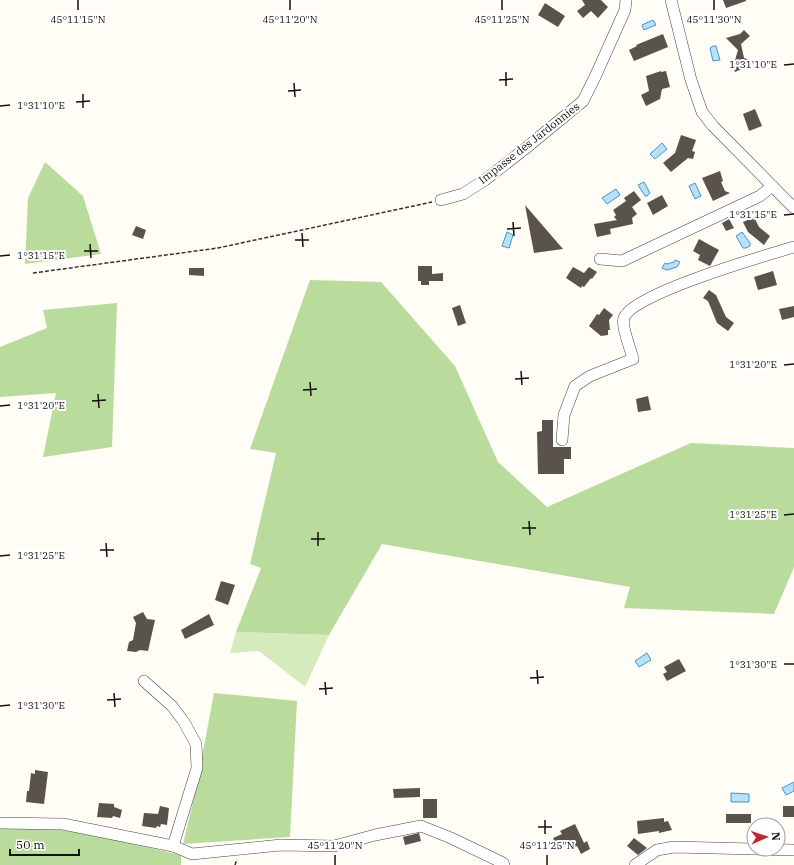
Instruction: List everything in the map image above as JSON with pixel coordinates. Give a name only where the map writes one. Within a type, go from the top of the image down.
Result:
[{"type":"street","name":"Impasse des Jardonnies","points":[[441,200],[463,194],[485,180],[583,100],[625,10],[626,0]]},
{"type":"street","points":[[671,0],[691,80],[702,112],[713,126],[794,208]]},
{"type":"street","points":[[600,259],[622,261],[760,196],[772,186]]},
{"type":"street","points":[[562,440],[564,415],[576,386],[590,376],[633,359],[623,323],[624,316],[632,308],[676,286],[726,268],[794,247]]},
{"type":"street","points":[[144,680],[172,706],[184,722],[196,744],[198,768],[173,846]]},
{"type":"street","points":[[0,823],[63,824],[173,846],[192,854],[281,845],[334,846],[375,835],[421,826],[451,838],[503,863],[504,865]]},
{"type":"street","points":[[635,865],[657,850],[674,847],[794,850]]},
{"type":"path","points":[[33,273],[218,248],[441,200]]},
{"type":"green space","points":[[45,162],[83,196],[101,254],[25,264],[28,198]]},
{"type":"green space","points":[[310,280],[381,282],[455,366],[498,462],[547,507],[691,443],[794,448],[794,567],[774,614],[624,608],[630,587],[382,544],[329,635],[236,632],[261,568],[250,564],[276,453],[250,449]]},
{"type":"green space","points":[[117,303],[112,447],[43,457],[56,393],[0,397],[0,347],[47,328],[43,310]]},
{"type":"green space","points":[[236,632],[329,635],[305,687],[259,651],[230,653]]},
{"type":"green space","points":[[214,693],[297,701],[290,837],[183,844],[195,794]]},
{"type":"green space","points":[[0,828],[62,830],[120,841],[181,855],[181,865],[0,865]]},
{"type":"water","points":[[653,20],[656,25],[644,30],[642,25]]},
{"type":"water","points":[[716,46],[720,60],[713,61],[710,48]]},
{"type":"water","points":[[662,143],[667,149],[655,159],[650,154]]},
{"type":"water","points":[[644,182],[650,193],[647,196],[645,196],[638,185]]},
{"type":"water","points":[[695,183],[701,196],[695,199],[689,186]]},
{"type":"water","points":[[616,189],[620,195],[607,204],[602,198]]},
{"type":"water","points":[[507,232],[513,235],[509,248],[502,246]]},
{"type":"water","points":[[742,232],[750,243],[750,246],[746,248],[743,248],[736,236]]},
{"type":"water","points":[[675,260],[680,262],[677,267],[667,270],[662,268],[665,263],[667,264],[674,262]]},
{"type":"water","points":[[647,653],[651,660],[639,667],[635,661]]},
{"type":"water","points":[[794,782],[794,791],[786,795],[782,788]]},
{"type":"water","points":[[731,793],[749,794],[749,802],[731,802]]},
{"type":"building","points":[[582,0],[601,0],[608,7],[598,18],[591,11],[583,18],[577,11],[585,5]]},
{"type":"building","points":[[723,0],[746,0],[746,1],[726,8]]},
{"type":"building","points":[[545,3],[565,16],[558,27],[538,15]]},
{"type":"building","points":[[744,30],[750,36],[741,44],[744,58],[750,60],[747,69],[744,68],[735,72],[733,67],[738,50],[726,38],[740,34]]},
{"type":"building","points":[[663,34],[668,47],[634,61],[629,50],[637,46],[636,45]]},
{"type":"building","points":[[661,71],[666,71],[670,87],[662,89],[660,99],[646,106],[641,95],[649,91],[646,76]]},
{"type":"building","points":[[755,109],[762,126],[749,131],[743,114]]},
{"type":"building","points":[[681,135],[696,140],[692,151],[695,152],[693,159],[688,158],[671,172],[663,163],[675,153]]},
{"type":"building","points":[[720,171],[723,181],[721,182],[725,191],[730,193],[713,201],[702,178]]},
{"type":"building","points":[[634,191],[641,200],[632,207],[637,214],[632,218],[633,224],[610,229],[611,234],[597,237],[594,224],[617,220],[614,217],[616,215],[613,210],[626,201],[624,198]]},
{"type":"building","points":[[662,195],[668,206],[653,215],[647,203]]},
{"type":"building","points":[[525,205],[550,234],[563,249],[534,253]]},
{"type":"building","points":[[754,217],[759,227],[770,236],[764,245],[748,232],[743,222]]},
{"type":"building","points":[[729,219],[734,228],[726,231],[722,223]]},
{"type":"building","points":[[136,226],[146,230],[143,239],[132,235]]},
{"type":"building","points":[[699,239],[719,250],[710,266],[698,260],[700,255],[693,251]]},
{"type":"building","points":[[418,266],[432,266],[432,274],[443,273],[443,281],[429,281],[429,285],[421,285],[421,281],[418,281]]},
{"type":"building","points":[[573,267],[584,273],[589,267],[597,272],[584,287],[582,286],[581,288],[566,278]]},
{"type":"building","points":[[189,268],[204,268],[204,276],[189,275]]},
{"type":"building","points":[[773,271],[777,285],[758,290],[754,277]]},
{"type":"building","points":[[709,290],[716,295],[726,317],[734,323],[728,331],[717,323],[708,301],[703,298]]},
{"type":"building","points":[[460,305],[466,323],[458,326],[452,308]]},
{"type":"building","points":[[794,306],[794,317],[782,320],[779,309]]},
{"type":"building","points":[[604,308],[613,315],[609,320],[610,330],[608,330],[608,335],[601,336],[589,326],[597,314],[599,315]]},
{"type":"building","points":[[648,396],[651,410],[638,412],[636,399]]},
{"type":"building","points":[[542,420],[553,420],[553,447],[571,447],[571,459],[564,459],[564,474],[538,474],[537,432],[542,431]]},
{"type":"building","points":[[221,581],[235,585],[228,605],[215,600]]},
{"type":"building","points":[[143,612],[147,619],[155,620],[148,651],[127,651],[129,642],[133,640],[136,623],[133,617]]},
{"type":"building","points":[[209,614],[214,625],[185,639],[181,630]]},
{"type":"building","points":[[679,659],[686,671],[667,681],[663,674],[667,672],[664,667]]},
{"type":"building","points":[[35,770],[48,772],[44,804],[26,802],[31,773],[35,774]]},
{"type":"building","points":[[420,788],[420,797],[394,798],[393,789]]},
{"type":"building","points":[[423,799],[437,799],[437,818],[423,818]]},
{"type":"building","points":[[99,803],[114,804],[114,807],[122,810],[120,818],[113,816],[112,818],[97,817]]},
{"type":"building","points":[[160,806],[169,808],[167,825],[161,824],[160,827],[157,826],[156,828],[142,826],[144,813],[158,814]]},
{"type":"building","points":[[783,806],[794,806],[794,817],[783,817]]},
{"type":"building","points":[[726,814],[751,814],[751,817],[746,817],[746,823],[726,823]]},
{"type":"building","points":[[664,818],[664,822],[668,821],[672,830],[659,833],[659,831],[638,834],[637,821]]},
{"type":"building","points":[[575,824],[584,843],[587,841],[590,849],[581,854],[577,846],[573,848],[571,843],[558,849],[553,838],[562,834],[560,831]]},
{"type":"building","points":[[419,833],[421,841],[405,845],[403,837]]},
{"type":"building","points":[[634,838],[647,848],[638,855],[627,846]]}]
